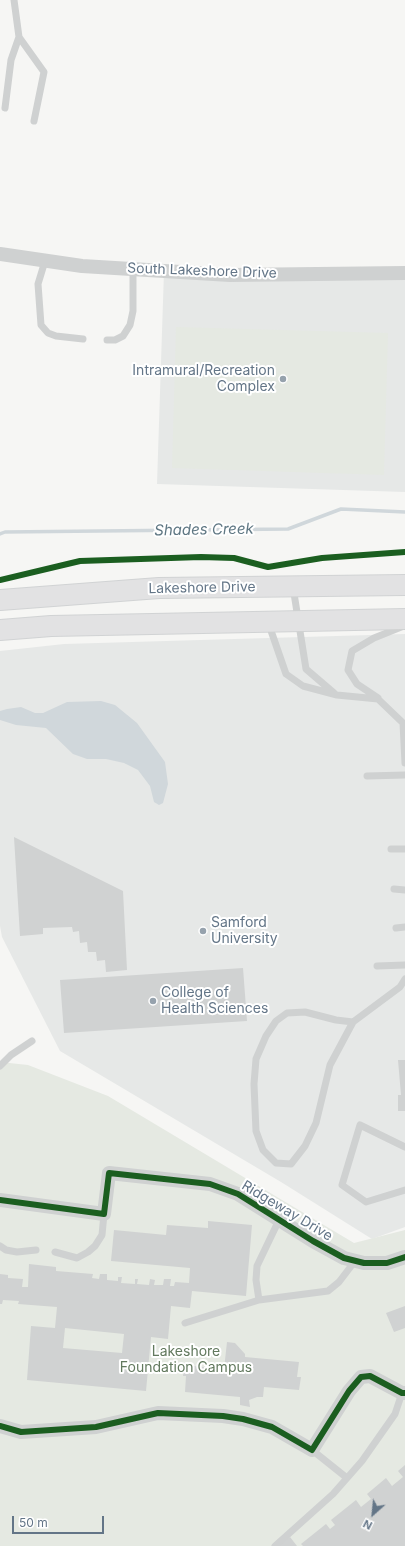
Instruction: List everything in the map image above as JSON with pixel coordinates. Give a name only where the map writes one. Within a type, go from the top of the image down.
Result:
[{"type":"main road","name":"Lakeshore Drive","points":[[0,600],[159,588],[405,585]]},
{"type":"main road","points":[[50,596],[51,626]]},
{"type":"main road","points":[[0,630],[51,626],[267,620],[405,619]]},
{"type":"street","name":"South Lakeshore Drive","points":[[0,254],[82,266],[230,275],[405,273]]},
{"type":"street","name":"Ridgeway Drive","points":[[104,1214],[109,1173],[210,1184],[238,1194],[278,1220],[344,1258],[364,1263],[387,1264],[405,1257]]},
{"type":"street","points":[[0,1200],[104,1214]]},
{"type":"street","points":[[0,1426],[21,1432],[96,1427],[158,1413],[218,1416],[243,1419],[272,1427],[312,1450],[349,1391],[361,1376],[370,1376],[404,1393]]},
{"type":"lane","points":[[5,108],[11,60],[19,37],[14,0]]},
{"type":"lane","points":[[19,37],[44,72],[34,121]]},
{"type":"lane","points":[[45,260],[38,288],[40,325],[48,333],[56,336],[83,339]]},
{"type":"lane","points":[[107,340],[115,340],[124,336],[130,325],[133,311],[133,269]]},
{"type":"lane","points":[[293,587],[306,669],[337,695]]},
{"type":"lane","points":[[267,620],[286,674],[303,686],[337,695],[378,699]]},
{"type":"lane","points":[[405,626],[374,638],[352,651],[348,670],[357,684],[378,699],[404,723],[405,763]]},
{"type":"lane","points":[[367,776],[405,775]]},
{"type":"lane","points":[[391,849],[405,850]]},
{"type":"lane","points":[[394,889],[405,890]]},
{"type":"lane","points":[[396,928],[405,927]]},
{"type":"lane","points":[[377,966],[405,965]]},
{"type":"lane","points":[[353,1022],[336,1020],[305,1012],[287,1013],[276,1021],[266,1036],[256,1059],[254,1084],[256,1131],[263,1150],[276,1163],[291,1164],[305,1146],[316,1122],[330,1065],[353,1022],[400,987],[405,979]]},
{"type":"lane","points":[[0,1066],[11,1055],[32,1042]]},
{"type":"lane","points":[[405,1146],[360,1124],[342,1185],[366,1202],[405,1190]]},
{"type":"lane","points":[[55,1252],[77,1258],[88,1252],[95,1246],[102,1235],[104,1214]]},
{"type":"lane","points":[[259,1300],[256,1280],[257,1266],[278,1220]]},
{"type":"lane","points":[[0,1246],[6,1250],[17,1252],[36,1250]]},
{"type":"lane","points":[[185,1323],[259,1300],[328,1291],[339,1282],[356,1261]]},
{"type":"lane","points":[[275,1546],[302,1523],[347,1478],[379,1438],[395,1414],[404,1393]]},
{"type":"lane","points":[[312,1450],[347,1478]]},
{"type":"shaded area","name":"Intramural/Recreation Complex","points":[[164,271],[405,272],[405,492],[157,484]]},
{"type":"shaded area","name":"Samford University","points":[[405,634],[405,1227],[372,1239],[281,1182],[60,1051],[2,937],[0,926],[0,651],[64,644]]},
{"type":"shaded area","points":[[101,701],[115,705],[137,723],[165,762],[168,784],[163,803],[159,805],[154,802],[150,786],[138,770],[124,763],[106,759],[87,759],[73,754],[46,728],[16,725],[0,720],[0,711],[7,709],[21,707],[35,713],[43,713],[67,702]]},
{"type":"green space","points":[[176,327],[388,333],[384,475],[172,468]]},
{"type":"green space","name":"Lakeshore Foundation Campus","points":[[0,1062],[28,1065],[108,1096],[354,1243],[405,1230],[405,1546],[0,1546]]},
{"type":"building","name":"College of Health Sciences","points":[[14,837],[123,891],[127,970],[106,972],[105,960],[97,961],[96,952],[88,952],[87,942],[80,943],[79,931],[73,932],[72,927],[43,928],[43,934],[20,936]]},
{"type":"building","name":"College of Health Sciences","points":[[243,968],[247,1021],[64,1033],[60,980]]},
{"type":"building","points":[[398,1060],[405,1060],[405,1111],[398,1111],[398,1095],[401,1095]]},
{"type":"building","points":[[208,1221],[252,1225],[246,1296],[192,1291],[190,1308],[171,1306],[168,1339],[151,1337],[146,1391],[27,1380],[31,1326],[55,1328],[57,1307],[18,1304],[19,1301],[3,1300],[2,1304],[0,1304],[0,1274],[8,1275],[8,1278],[23,1279],[22,1287],[28,1287],[29,1264],[56,1267],[56,1271],[93,1274],[92,1278],[99,1279],[100,1274],[107,1274],[107,1280],[118,1281],[118,1277],[122,1277],[121,1283],[135,1284],[135,1279],[138,1279],[137,1284],[149,1285],[150,1279],[155,1280],[154,1285],[163,1285],[164,1279],[171,1279],[170,1286],[174,1286],[175,1282],[189,1283],[190,1268],[111,1261],[114,1230],[166,1235],[167,1225],[208,1228]],"holes":[[[65,1328],[124,1334],[122,1353],[63,1348]]]},
{"type":"building","points":[[405,1306],[405,1328],[394,1332],[386,1313]]},
{"type":"building","points":[[227,1342],[235,1343],[245,1354],[245,1357],[299,1362],[297,1377],[301,1377],[299,1390],[264,1387],[263,1397],[257,1397],[249,1400],[250,1407],[240,1405],[240,1397],[185,1392],[186,1376],[183,1376],[184,1365],[224,1369]]},
{"type":"building","points":[[405,1465],[405,1546],[303,1546],[301,1544],[326,1524],[330,1529],[335,1525],[331,1520],[356,1500],[361,1507],[371,1499],[367,1494],[386,1478],[392,1486],[403,1477],[398,1471]]},
{"type":"building","points":[[290,1537],[297,1546],[278,1546]]},
{"type":"waterway","name":"Shades Creek","points":[[0,534],[5,532],[288,529],[341,509],[405,512]]},
{"type":"cycle path","points":[[0,580],[80,561],[201,557],[234,558],[268,567],[322,558],[405,552]]},
{"type":"cycle path","points":[[0,1200],[104,1214],[109,1173],[210,1184],[238,1194],[313,1241],[344,1258],[364,1263],[387,1263],[405,1257]]},
{"type":"cycle path","points":[[0,1426],[21,1432],[96,1427],[158,1413],[223,1416],[243,1419],[272,1427],[312,1450],[349,1391],[361,1377],[370,1376],[402,1393],[405,1393]]},
{"type":"place","name":"Intramural/Recreation Complex","points":[[283,379]]},
{"type":"place","name":"Samford University","points":[[203,931]]},
{"type":"place","name":"College of Health Sciences","points":[[153,1001]]}]
